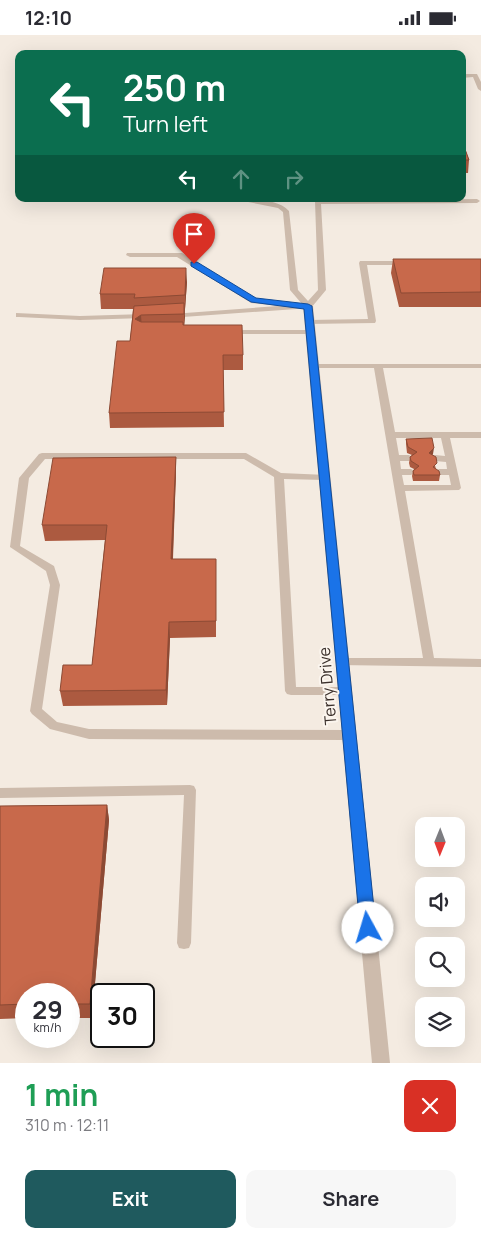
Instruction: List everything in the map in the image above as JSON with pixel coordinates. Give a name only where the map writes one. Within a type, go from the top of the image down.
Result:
[{"type":"street","name":"Terry Drive","points":[[308,306],[381,1063]]},
{"type":"lane","points":[[478,75],[481,89]]},
{"type":"lane","points":[[466,201],[477,201]]},
{"type":"lane","points":[[259,202],[280,206],[286,211],[294,290],[308,306]]},
{"type":"lane","points":[[166,316],[308,306],[322,290],[317,202]]},
{"type":"lane","points":[[130,255],[179,255],[254,301],[308,306]]},
{"type":"lane","points":[[221,333],[372,321],[363,263],[419,263]]},
{"type":"lane","points":[[19,315],[80,318],[156,316]]},
{"type":"lane","points":[[314,366],[481,366]]},
{"type":"lane","points":[[378,366],[429,663]]},
{"type":"lane","points":[[391,435],[481,435]]},
{"type":"lane","points":[[400,487],[456,488],[445,435]]},
{"type":"lane","points":[[324,477],[279,476],[246,456],[42,456],[24,478],[15,547],[50,569],[55,585],[36,711],[54,726],[90,734],[349,735]]},
{"type":"lane","points":[[395,458],[409,458]]},
{"type":"lane","points":[[435,458],[450,459]]},
{"type":"lane","points":[[397,472],[411,472]]},
{"type":"lane","points":[[439,472],[452,472]]},
{"type":"lane","points":[[279,476],[291,691],[345,691]]},
{"type":"lane","points":[[342,662],[481,663]]},
{"type":"lane","points":[[0,793],[190,790],[184,943]]},
{"type":"building","points":[[393,259],[481,259],[481,292],[401,293]]},
{"type":"building","points":[[104,268],[186,268],[185,295],[134,298],[135,294],[100,294]]},
{"type":"building","points":[[184,303],[184,314],[141,315],[135,319],[141,322],[183,322],[183,325],[242,325],[243,355],[223,355],[224,412],[109,413],[117,341],[130,341],[134,306]]},
{"type":"building","points":[[432,438],[434,448],[429,453],[436,457],[437,463],[433,467],[439,471],[440,475],[414,475],[413,471],[419,466],[411,461],[410,457],[417,452],[408,447],[406,439]]},
{"type":"building","points":[[176,457],[171,559],[216,559],[216,621],[169,622],[166,690],[60,691],[63,665],[92,665],[107,525],[42,525],[53,458]]},
{"type":"building","points":[[107,805],[92,983],[90,983],[90,1004],[80,1004],[80,983],[15,983],[15,1004],[0,1005],[0,806]]},
{"type":"route","points":[[194,264],[254,301],[308,306],[368,928]]}]
